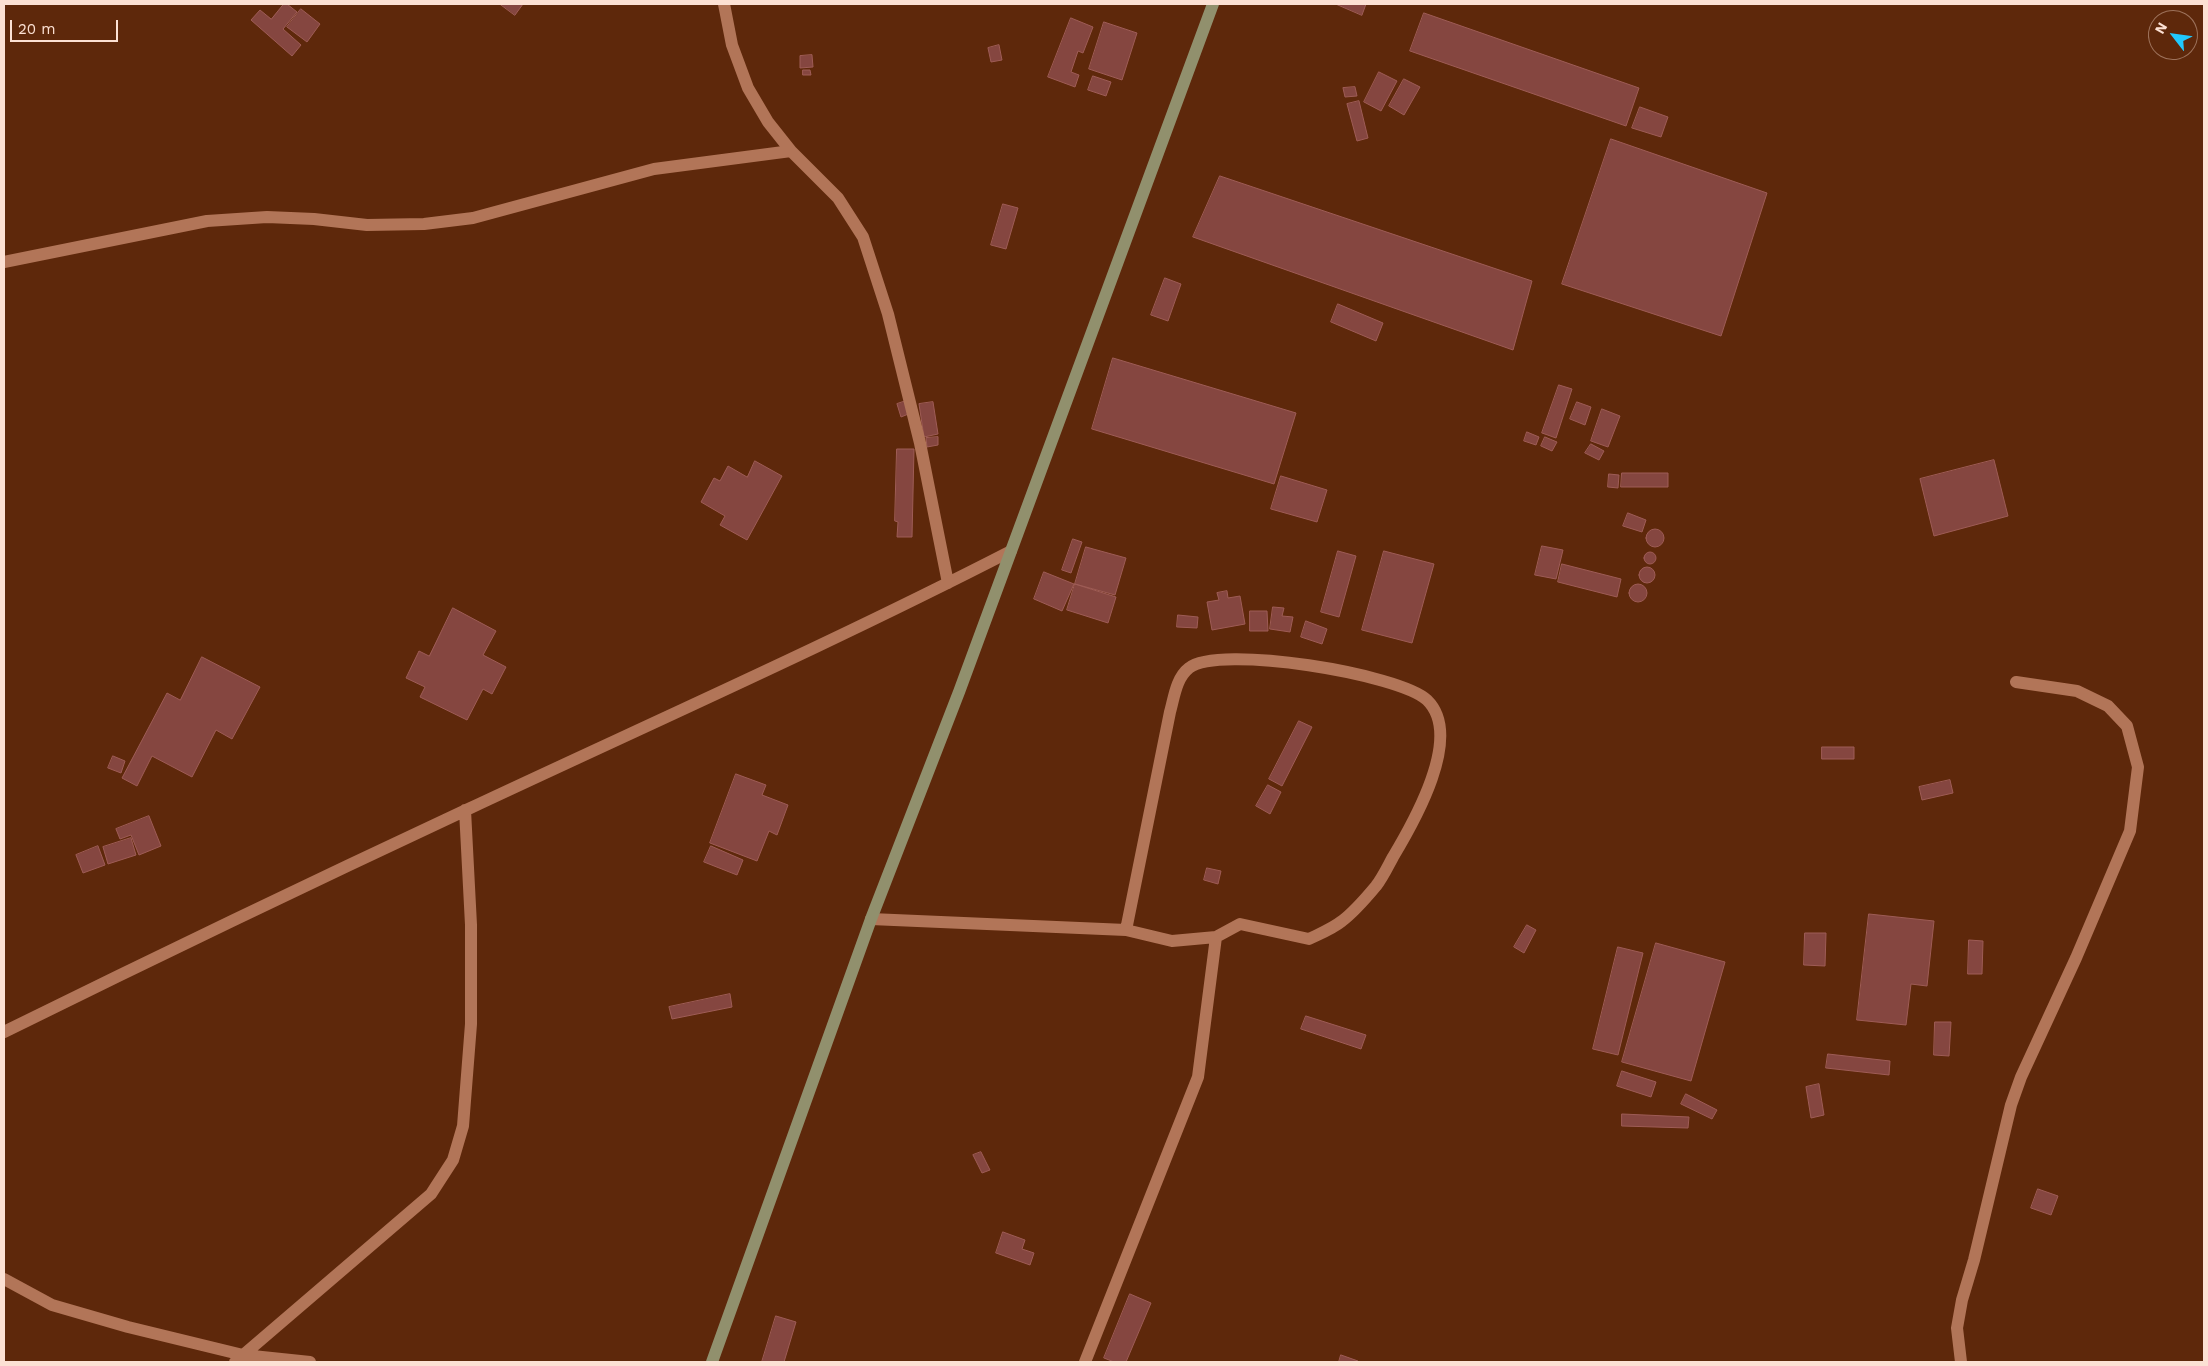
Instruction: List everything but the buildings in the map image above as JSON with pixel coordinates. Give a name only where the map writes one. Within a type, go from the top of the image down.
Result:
[{"type":"street","points":[[724,4],[732,45],[748,88],[768,122],[791,151],[838,198],[863,237],[888,314],[920,443],[948,583]]},
{"type":"street","points":[[712,1362],[871,919],[1011,550],[1213,4]]},
{"type":"street","points":[[4,262],[207,221],[267,217],[314,219],[367,225],[424,224],[473,218],[654,169],[791,151]]},
{"type":"street","points":[[4,1032],[215,928],[948,583],[1011,550]]},
{"type":"street","points":[[871,919],[1126,930],[1172,941],[1216,937],[1240,924],[1309,939],[1342,922],[1376,885],[1408,832],[1430,783],[1437,757],[1440,733],[1436,715],[1427,700],[1410,689],[1344,672],[1279,660],[1241,659],[1212,661],[1189,667],[1180,679],[1170,712],[1126,930]]},
{"type":"street","points":[[1961,1362],[1957,1328],[1962,1300],[1976,1252],[2011,1105],[2021,1077],[2076,958],[2130,831],[2138,767],[2128,726],[2108,706],[2077,690],[2016,682]]},
{"type":"street","points":[[239,1358],[300,1308],[431,1194],[453,1160],[462,1126],[471,1024],[470,925],[465,810]]},
{"type":"street","points":[[1085,1362],[1198,1077],[1216,937]]},
{"type":"street","points":[[4,1279],[52,1305],[239,1358],[310,1362]]}]
